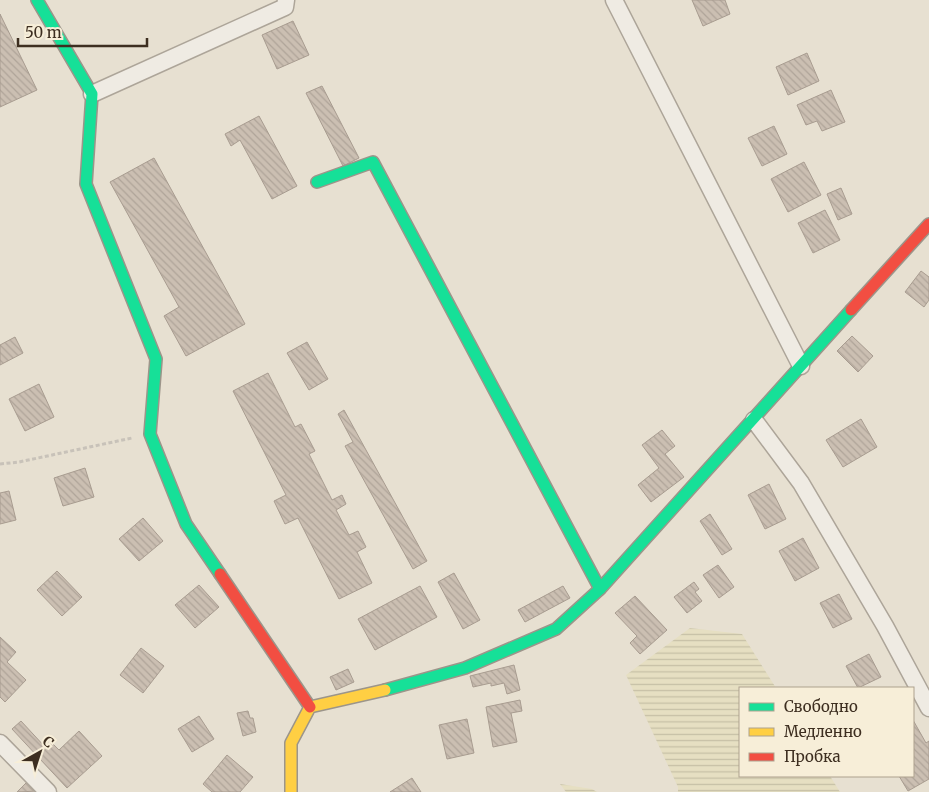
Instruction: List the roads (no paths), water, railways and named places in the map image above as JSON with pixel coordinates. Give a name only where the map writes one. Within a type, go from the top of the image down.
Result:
[{"type":"street","points":[[37,0],[92,94],[86,184],[156,359],[150,434],[186,524],[310,707]]},
{"type":"street","points":[[92,94],[285,7],[286,0]]},
{"type":"street","points":[[614,0],[801,366]]},
{"type":"street","points":[[317,182],[373,162],[600,589]]},
{"type":"street","points":[[310,707],[366,695],[465,668],[556,629],[600,589],[929,224]]},
{"type":"street","points":[[754,420],[801,483],[885,626],[929,708]]},
{"type":"street","points":[[291,792],[291,743],[310,707]]},
{"type":"street","points":[[0,743],[48,792]]}]
